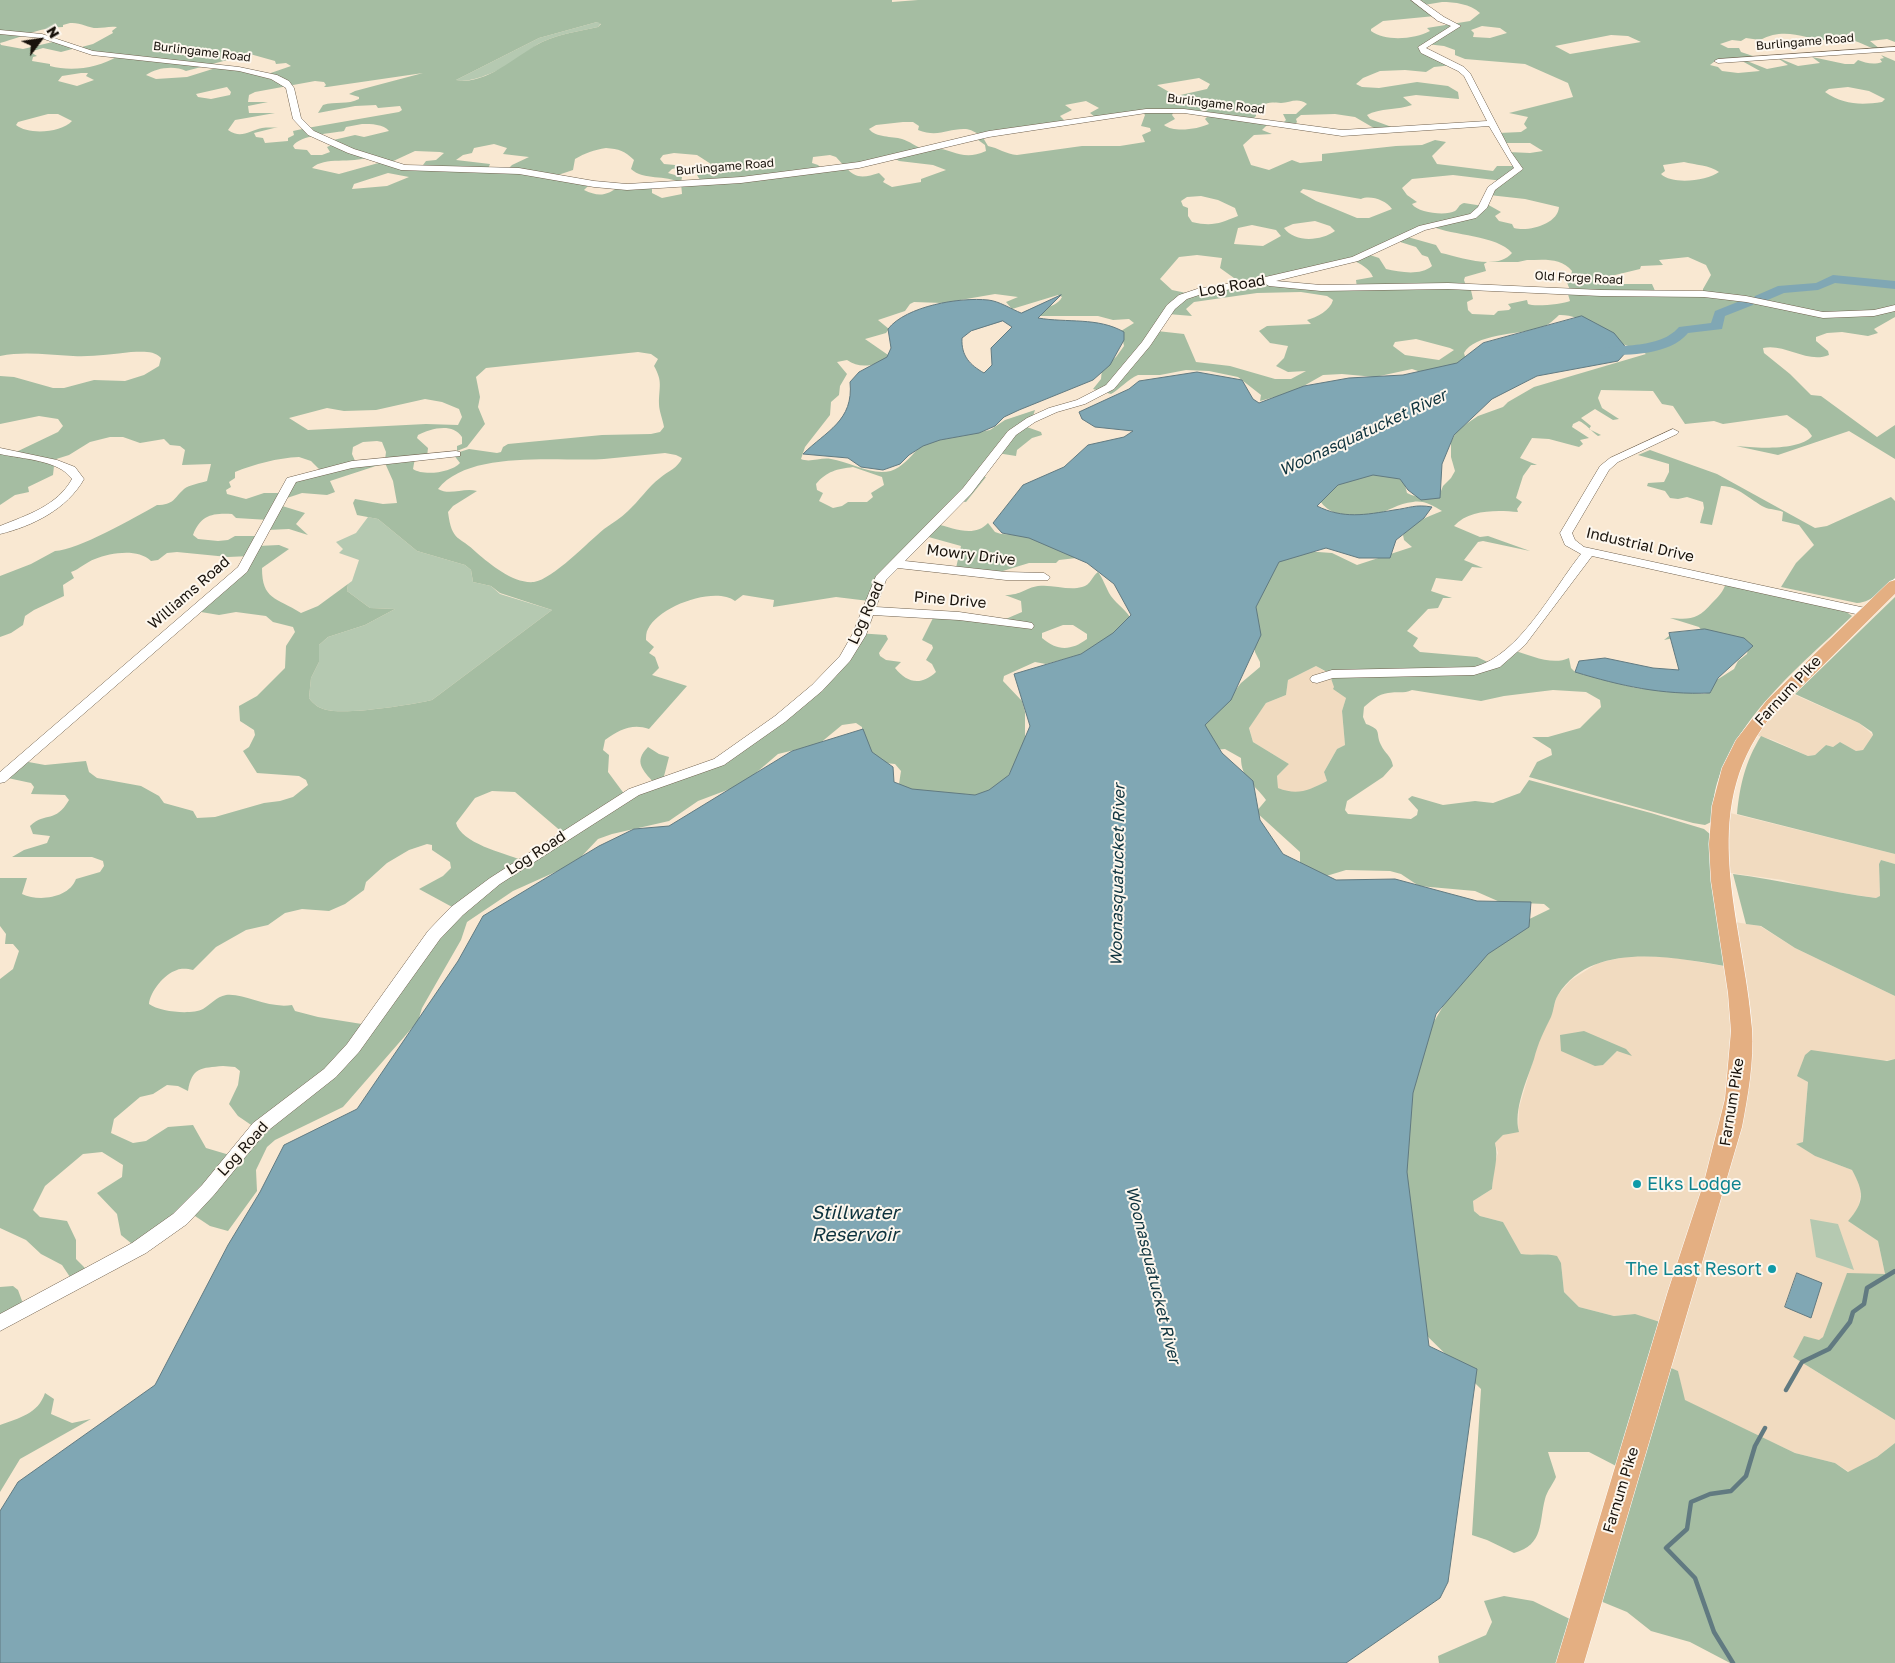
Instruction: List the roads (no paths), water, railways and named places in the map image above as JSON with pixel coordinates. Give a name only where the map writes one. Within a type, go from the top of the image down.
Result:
[{"type":"main road","name":"Farnum Pike","points":[[1570,1663],[1679,1295],[1716,1184],[1735,1104],[1740,1068],[1740,1011],[1718,866],[1719,811],[1732,766],[1765,711],[1895,585]]},
{"type":"street","name":"Log Road","points":[[0,1323],[139,1248],[180,1219],[259,1128],[330,1073],[353,1048],[434,935],[457,911],[494,881],[634,792],[719,762],[752,739],[817,688],[844,658],[869,611],[880,579],[966,491],[1012,433],[1031,420],[1053,410],[1082,402],[1110,387],[1146,344],[1171,307],[1183,296],[1261,281],[1355,259],[1406,234],[1473,216],[1482,208],[1491,189],[1519,169],[1507,152],[1467,75],[1461,69],[1424,51],[1422,47],[1457,26],[1441,19],[1415,0]]},
{"type":"street","name":"Burlingame Road","points":[[0,32],[42,36],[92,53],[238,69],[274,77],[286,83],[290,88],[298,119],[311,133],[351,151],[404,168],[519,171],[586,183],[627,187],[658,186],[701,180],[741,180],[858,165],[997,132],[1146,111],[1184,111],[1342,133],[1492,123]]},
{"type":"street","name":"Burlingame Road","points":[[1718,61],[1728,62],[1826,52],[1895,49]]},
{"type":"street","name":"Old Forge Road","points":[[1261,281],[1284,286],[1321,288],[1457,286],[1601,293],[1704,294],[1834,316],[1874,313],[1895,308]]},
{"type":"street","name":"Industrial Drive","points":[[1673,432],[1614,460],[1604,468],[1566,533],[1569,542],[1580,550],[1865,612]]},
{"type":"street","points":[[0,451],[53,462],[71,469],[78,479],[72,491],[47,510],[0,530]]},
{"type":"street","name":"Williams Road","points":[[0,779],[242,570],[291,480],[310,473],[341,466],[456,454]]},
{"type":"street","points":[[1317,679],[1332,674],[1474,672],[1494,665],[1508,654],[1528,632],[1589,552]]},
{"type":"street","name":"Mowry Drive","points":[[894,564],[955,568],[1025,578],[1044,577]]},
{"type":"street","name":"Pine Drive","points":[[869,611],[959,616],[1027,626]]},
{"type":"water","points":[[1061,295],[1038,318],[1104,324],[1124,332],[1124,340],[1110,365],[1093,380],[1019,410],[1004,417],[995,426],[979,433],[940,440],[923,446],[909,455],[900,464],[883,470],[861,467],[848,458],[803,454],[837,424],[843,416],[848,406],[850,382],[859,372],[887,357],[891,348],[888,329],[896,321],[907,314],[934,305],[976,299],[1001,303],[1021,313]],"holes":[[[1003,321],[1012,327],[991,348],[992,365],[984,373],[967,359],[963,350],[962,338],[971,331]]]},
{"type":"water","name":"Stillwater Reservoir","points":[[1582,316],[1614,333],[1628,350],[1618,361],[1537,376],[1492,399],[1454,435],[1442,464],[1440,498],[1421,500],[1408,490],[1400,479],[1373,475],[1338,485],[1317,506],[1336,513],[1354,515],[1417,506],[1432,507],[1424,518],[1396,540],[1390,558],[1359,558],[1326,548],[1279,562],[1256,607],[1261,635],[1231,700],[1205,725],[1222,753],[1253,781],[1260,820],[1283,854],[1336,880],[1395,879],[1477,901],[1531,902],[1529,927],[1488,954],[1436,1014],[1413,1093],[1407,1172],[1429,1346],[1477,1369],[1448,1582],[1440,1598],[1346,1663],[0,1663],[0,1511],[18,1482],[155,1385],[228,1245],[260,1192],[284,1145],[357,1109],[458,961],[483,916],[599,846],[634,829],[669,826],[792,751],[863,729],[872,752],[893,767],[894,782],[912,789],[975,795],[989,790],[1009,775],[1030,726],[1014,674],[1081,654],[1113,633],[1131,615],[1114,584],[1087,563],[1029,538],[1002,533],[993,523],[1023,485],[1064,467],[1088,445],[1124,437],[1133,431],[1095,427],[1082,419],[1079,412],[1129,389],[1139,381],[1197,372],[1242,380],[1253,399],[1259,403],[1304,386],[1349,378],[1403,375],[1457,363],[1483,343]]},
{"type":"water","points":[[1705,629],[1744,638],[1753,646],[1718,678],[1710,693],[1675,693],[1642,689],[1575,672],[1579,661],[1605,658],[1653,668],[1679,670],[1669,633]]},
{"type":"water","points":[[1797,1273],[1822,1283],[1811,1318],[1785,1307]]},
{"type":"waterway","name":"Woonasquatucket River","points":[[1759,299],[1782,289],[1818,286],[1833,279],[1895,285]]},
{"type":"waterway","name":"Woonasquatucket River","points":[[1603,352],[1647,349],[1678,337],[1684,330],[1717,326],[1719,314],[1749,302]]},
{"type":"waterway","points":[[1786,1390],[1802,1362],[1829,1349],[1850,1322],[1853,1312],[1864,1304],[1867,1288],[1895,1271]]},
{"type":"waterway","points":[[1733,1663],[1714,1632],[1695,1578],[1666,1548],[1687,1529],[1691,1502],[1710,1494],[1731,1491],[1746,1476],[1755,1446],[1765,1428]]},
{"type":"place","name":"Elks Lodge","points":[[1637,1184]]},
{"type":"place","name":"The Last Resort","points":[[1772,1269]]}]
